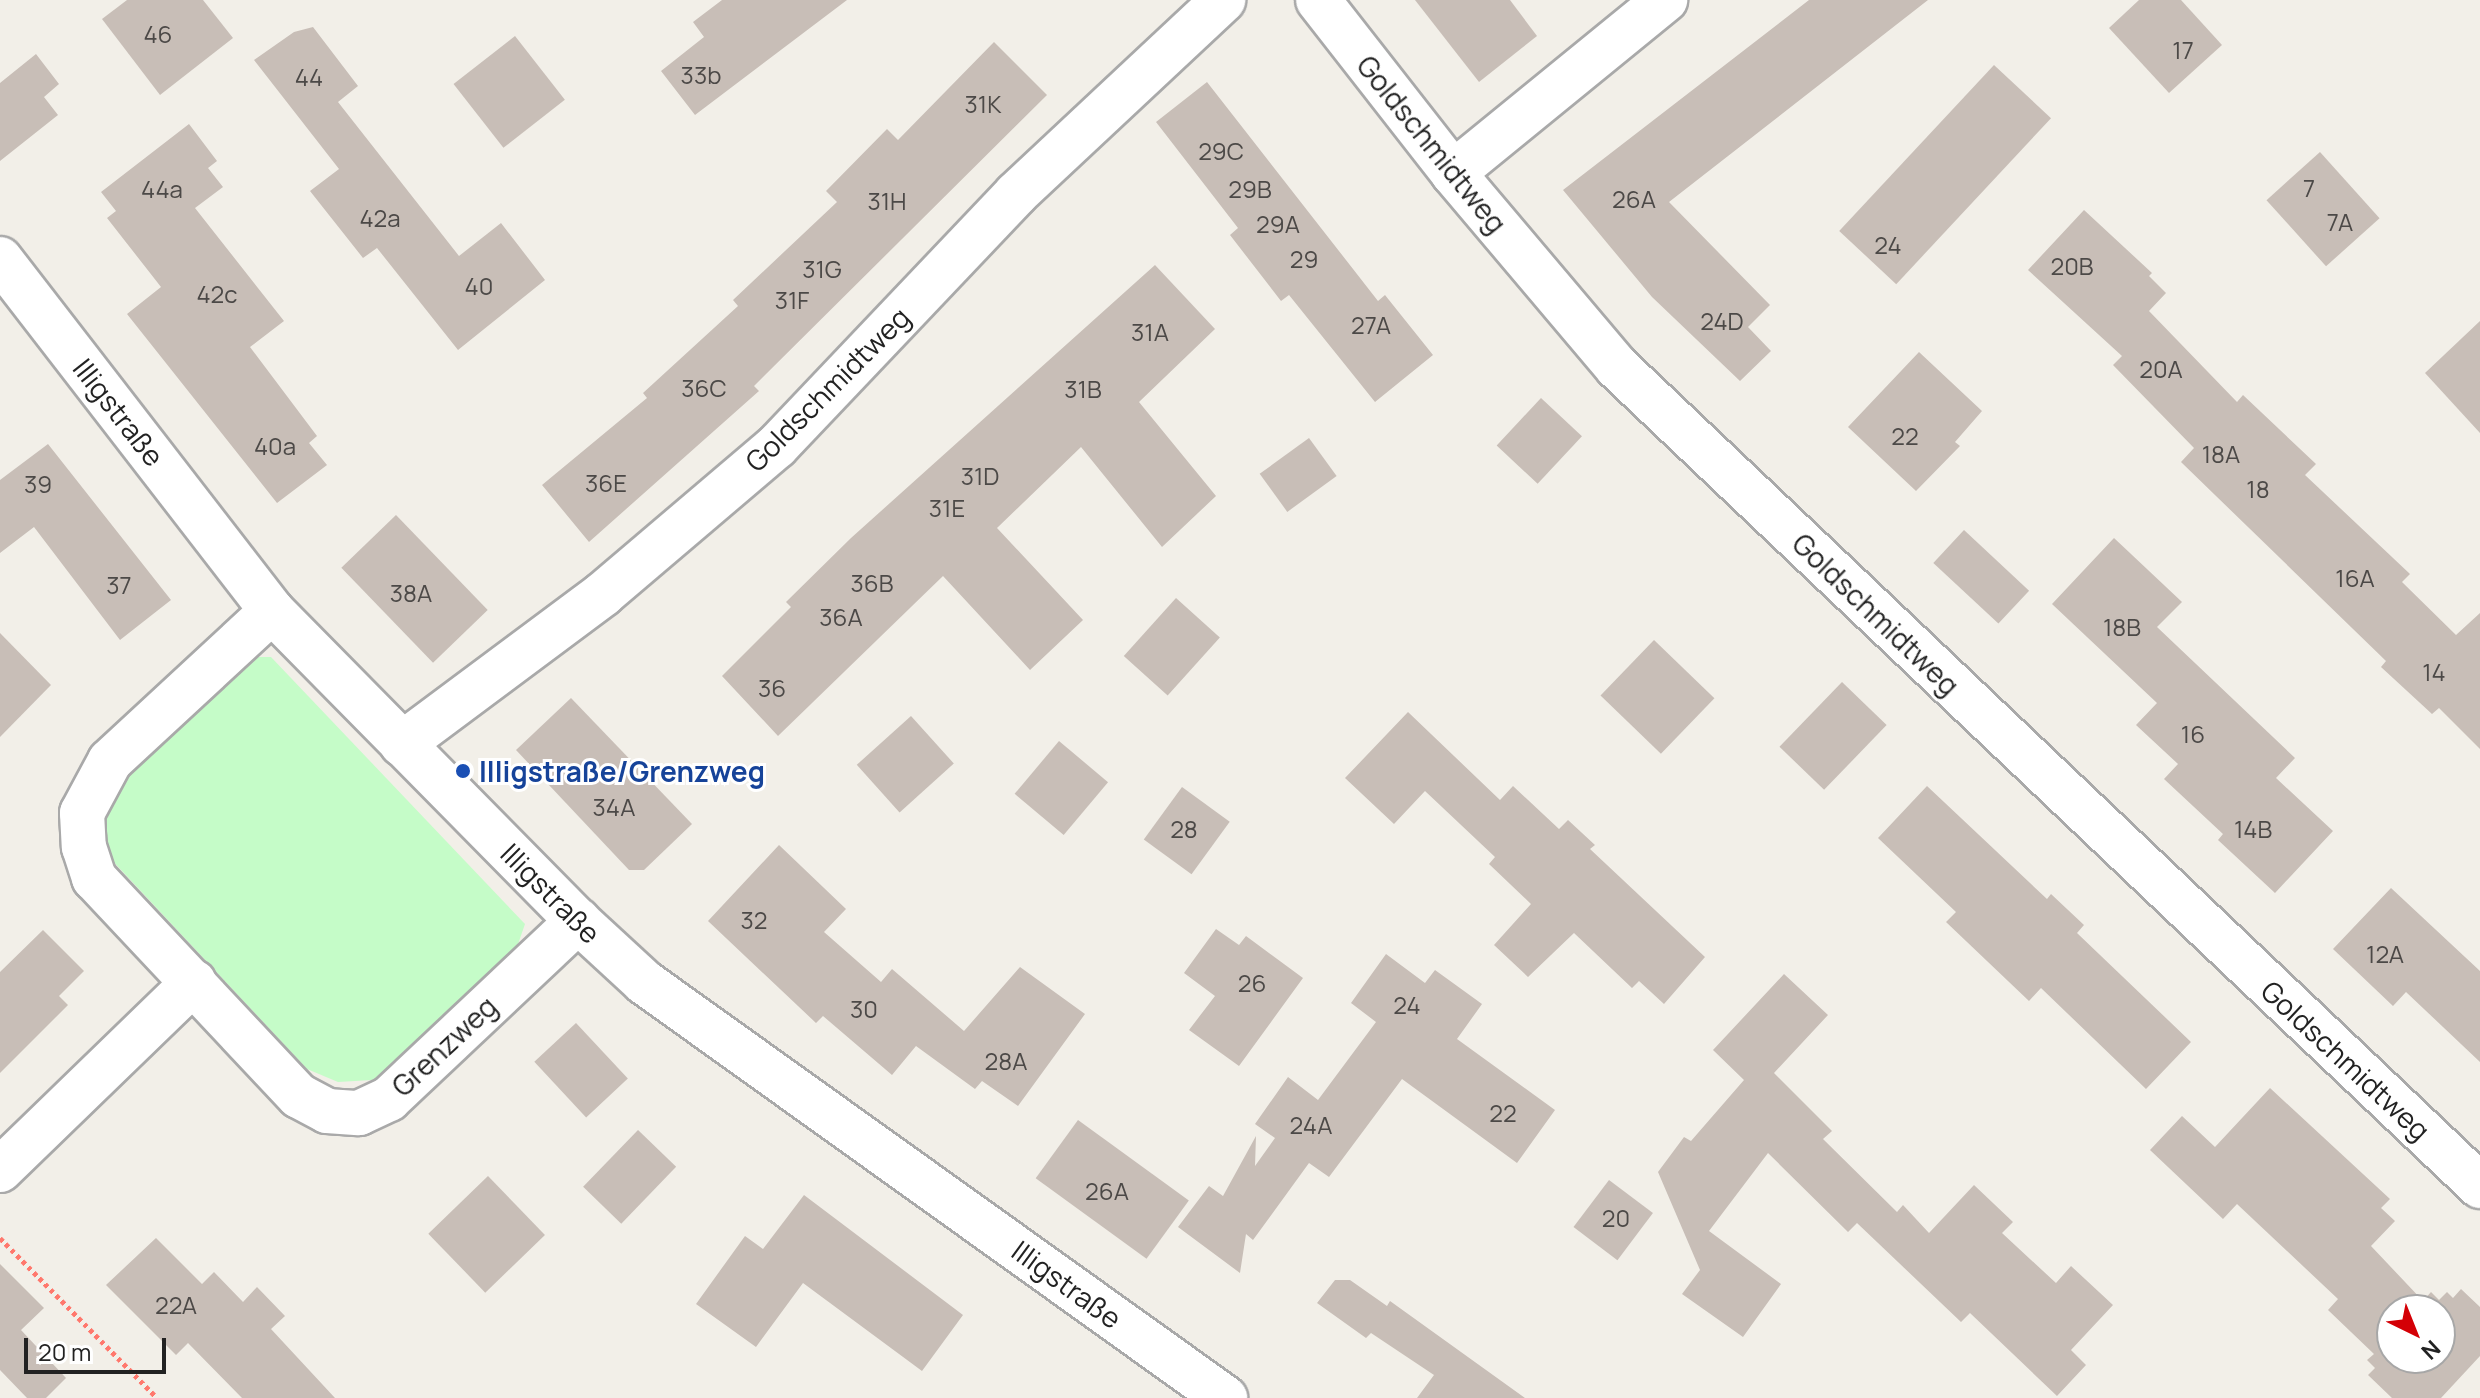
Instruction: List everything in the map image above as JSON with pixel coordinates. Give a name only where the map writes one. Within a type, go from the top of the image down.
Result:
[{"type":"street","name":"Goldschmidtweg","points":[[402,744],[603,594],[777,446],[1016,194],[1223,0]]},
{"type":"street","name":"Goldschmidtweg","points":[[1318,0],[1453,173],[1617,367],[2480,1186]]},
{"type":"street","points":[[1453,173],[1665,0]]},
{"type":"street","name":"Illigstraße","points":[[0,259],[272,611],[578,921],[644,982],[1225,1398]]},
{"type":"street","name":"Grenzweg","points":[[272,611],[110,761],[82,813],[84,847],[94,878],[299,1096],[327,1111],[359,1113],[389,1099],[578,921]]},
{"type":"street","points":[[0,1170],[194,982]]},
{"type":"path","points":[[0,1238],[157,1398]]},
{"type":"green space","points":[[258,657],[271,657],[525,924],[517,947],[391,1069],[372,1080],[338,1082],[307,1069],[108,856],[98,838],[101,805],[114,789]]},
{"type":"building","points":[[127,0],[203,0],[233,38],[160,95],[102,19]]},
{"type":"building","points":[[722,0],[847,0],[695,115],[661,71],[704,37],[693,22]]},
{"type":"building","points":[[1415,0],[1510,0],[1537,36],[1479,82]]},
{"type":"building","points":[[1809,0],[1928,0],[1669,202],[1770,305],[1748,327],[1771,351],[1740,381],[1652,297],[1563,190]]},
{"type":"building","points":[[2139,0],[2181,0],[2222,45],[2169,93],[2109,28]]},
{"type":"building","points":[[313,27],[358,86],[338,102],[459,256],[501,223],[545,280],[458,350],[377,248],[363,258],[310,191],[339,169],[254,60],[294,32]]},
{"type":"building","points":[[515,36],[565,100],[503,148],[454,84]]},
{"type":"building","points":[[994,42],[1047,95],[754,386],[759,391],[589,542],[542,485],[647,398],[643,393],[738,306],[733,300],[837,202],[826,191],[887,129],[898,140]]},
{"type":"building","points":[[36,54],[59,84],[44,97],[58,115],[0,161],[0,83]]},
{"type":"building","points":[[1994,65],[2051,118],[1896,284],[1839,231]]},
{"type":"building","points":[[1207,82],[1378,301],[1385,295],[1433,355],[1375,402],[1289,295],[1281,301],[1230,235],[1238,228],[1156,122]]},
{"type":"building","points":[[189,124],[217,161],[208,168],[223,187],[195,208],[284,321],[250,347],[317,436],[309,443],[327,465],[277,503],[127,314],[161,287],[107,218],[116,211],[101,192]]},
{"type":"building","points":[[2320,152],[2380,218],[2326,266],[2266,200]]},
{"type":"building","points":[[2084,210],[2152,273],[2149,276],[2166,293],[2149,311],[2237,402],[2243,395],[2316,464],[2305,475],[2410,574],[2402,582],[2456,635],[2480,613],[2480,749],[2439,708],[2432,714],[2381,667],[2386,661],[2181,462],[2194,448],[2113,365],[2122,356],[2028,270]]},
{"type":"building","points":[[1155,265],[1215,329],[1139,402],[1216,496],[1162,547],[1081,447],[997,528],[1083,620],[1030,670],[943,576],[778,736],[722,676],[791,607],[786,602],[851,538]]},
{"type":"building","points":[[2480,321],[2480,433],[2425,373]]},
{"type":"building","points":[[1919,352],[1982,411],[1955,442],[1960,446],[1916,491],[1848,427]]},
{"type":"building","points":[[1541,398],[1582,436],[1538,484],[1497,446]]},
{"type":"building","points":[[1309,438],[1337,476],[1287,512],[1260,474]]},
{"type":"building","points":[[48,444],[171,600],[120,640],[34,527],[0,553],[0,480]]},
{"type":"building","points":[[396,515],[488,610],[433,663],[341,568]]},
{"type":"building","points":[[1964,530],[2029,591],[1998,624],[1933,563]]},
{"type":"building","points":[[2114,538],[2182,602],[2157,627],[2295,758],[2276,778],[2333,831],[2275,893],[2218,840],[2223,834],[2164,779],[2178,764],[2136,725],[2157,703],[2052,604]]},
{"type":"building","points":[[1176,598],[1220,637],[1168,695],[1124,656]]},
{"type":"building","points":[[0,633],[51,685],[0,737]]},
{"type":"building","points":[[1654,640],[1714,698],[1661,754],[1601,695]]},
{"type":"building","points":[[1842,682],[1887,725],[1824,790],[1779,747]]},
{"type":"building","points":[[571,698],[692,824],[644,870],[629,870],[516,750]]},
{"type":"building","points":[[1408,712],[1500,800],[1513,786],[1559,829],[1568,820],[1595,845],[1590,849],[1705,957],[1664,1004],[1639,981],[1632,988],[1574,933],[1528,977],[1494,945],[1531,904],[1489,864],[1495,857],[1425,791],[1394,824],[1345,778]]},
{"type":"building","points":[[911,716],[954,764],[900,812],[857,765]]},
{"type":"building","points":[[1059,741],[1108,782],[1064,835],[1015,794]]},
{"type":"building","points":[[1927,786],[2047,899],[2051,894],[2084,925],[2077,933],[2191,1042],[2146,1089],[2041,988],[2029,1001],[1946,922],[1956,912],[1878,838]]},
{"type":"building","points":[[1182,787],[1230,822],[1192,874],[1144,840]]},
{"type":"building","points":[[779,845],[846,909],[824,932],[881,982],[892,969],[964,1031],[1020,967],[1085,1014],[1018,1106],[982,1081],[975,1089],[916,1046],[892,1075],[823,1016],[816,1023],[708,921]]},
{"type":"building","points":[[2391,888],[2480,971],[2480,1062],[2406,992],[2393,1006],[2333,949]]},
{"type":"building","points":[[1216,929],[1239,945],[1246,936],[1303,978],[1239,1066],[1189,1030],[1215,996],[1184,973]]},
{"type":"building","points":[[43,930],[84,971],[59,996],[68,1005],[0,1073],[0,972]]},
{"type":"building","points":[[1386,954],[1425,983],[1435,970],[1482,1004],[1457,1039],[1555,1110],[1517,1163],[1402,1079],[1329,1177],[1309,1163],[1253,1240],[1246,1234],[1240,1273],[1178,1227],[1209,1186],[1223,1196],[1256,1136],[1255,1166],[1275,1138],[1255,1124],[1288,1077],[1318,1100],[1376,1022],[1351,1003]]},
{"type":"building","points":[[1784,974],[1828,1015],[1774,1073],[1832,1131],[1823,1139],[1897,1212],[1903,1205],[1929,1233],[1974,1185],[2013,1222],[2002,1233],[2056,1283],[2071,1266],[2113,1305],[2071,1350],[2086,1365],[2057,1396],[1970,1313],[1961,1322],[1857,1223],[1848,1232],[1768,1153],[1709,1231],[1781,1284],[1743,1337],[1682,1294],[1700,1270],[1658,1172],[1684,1137],[1691,1141],[1744,1080],[1713,1050]]},
{"type":"building","points":[[576,1023],[628,1079],[586,1117],[534,1062]]},
{"type":"building","points":[[2270,1088],[2390,1199],[2381,1208],[2395,1221],[2371,1246],[2416,1294],[2376,1294],[2376,1374],[2456,1374],[2456,1295],[2461,1289],[2480,1307],[2480,1356],[2441,1398],[2392,1398],[2368,1375],[2375,1368],[2367,1360],[2374,1354],[2328,1310],[2338,1299],[2237,1204],[2223,1219],[2150,1150],[2182,1116],[2215,1147]]},
{"type":"building","points":[[1078,1120],[1189,1201],[1147,1259],[1036,1178]]},
{"type":"building","points":[[638,1130],[676,1167],[621,1224],[583,1187]]},
{"type":"building","points":[[488,1176],[545,1235],[485,1293],[428,1234]]},
{"type":"building","points":[[1609,1180],[1653,1213],[1617,1260],[1573,1227]]},
{"type":"building","points":[[804,1195],[963,1315],[922,1371],[803,1283],[756,1347],[696,1304],[745,1236],[763,1249]]},
{"type":"building","points":[[156,1238],[202,1284],[214,1272],[243,1302],[257,1287],[285,1316],[271,1329],[335,1398],[242,1398],[188,1343],[176,1355],[106,1285]]},
{"type":"building","points":[[0,1264],[44,1308],[21,1330],[66,1378],[46,1398],[27,1398],[0,1370]]},
{"type":"building","points":[[1335,1280],[1350,1280],[1387,1306],[1390,1301],[1525,1398],[1417,1398],[1434,1375],[1371,1333],[1366,1338],[1317,1303]]},
{"type":"place","name":"Illigstraße/Grenzweg","points":[[463,771]]}]
